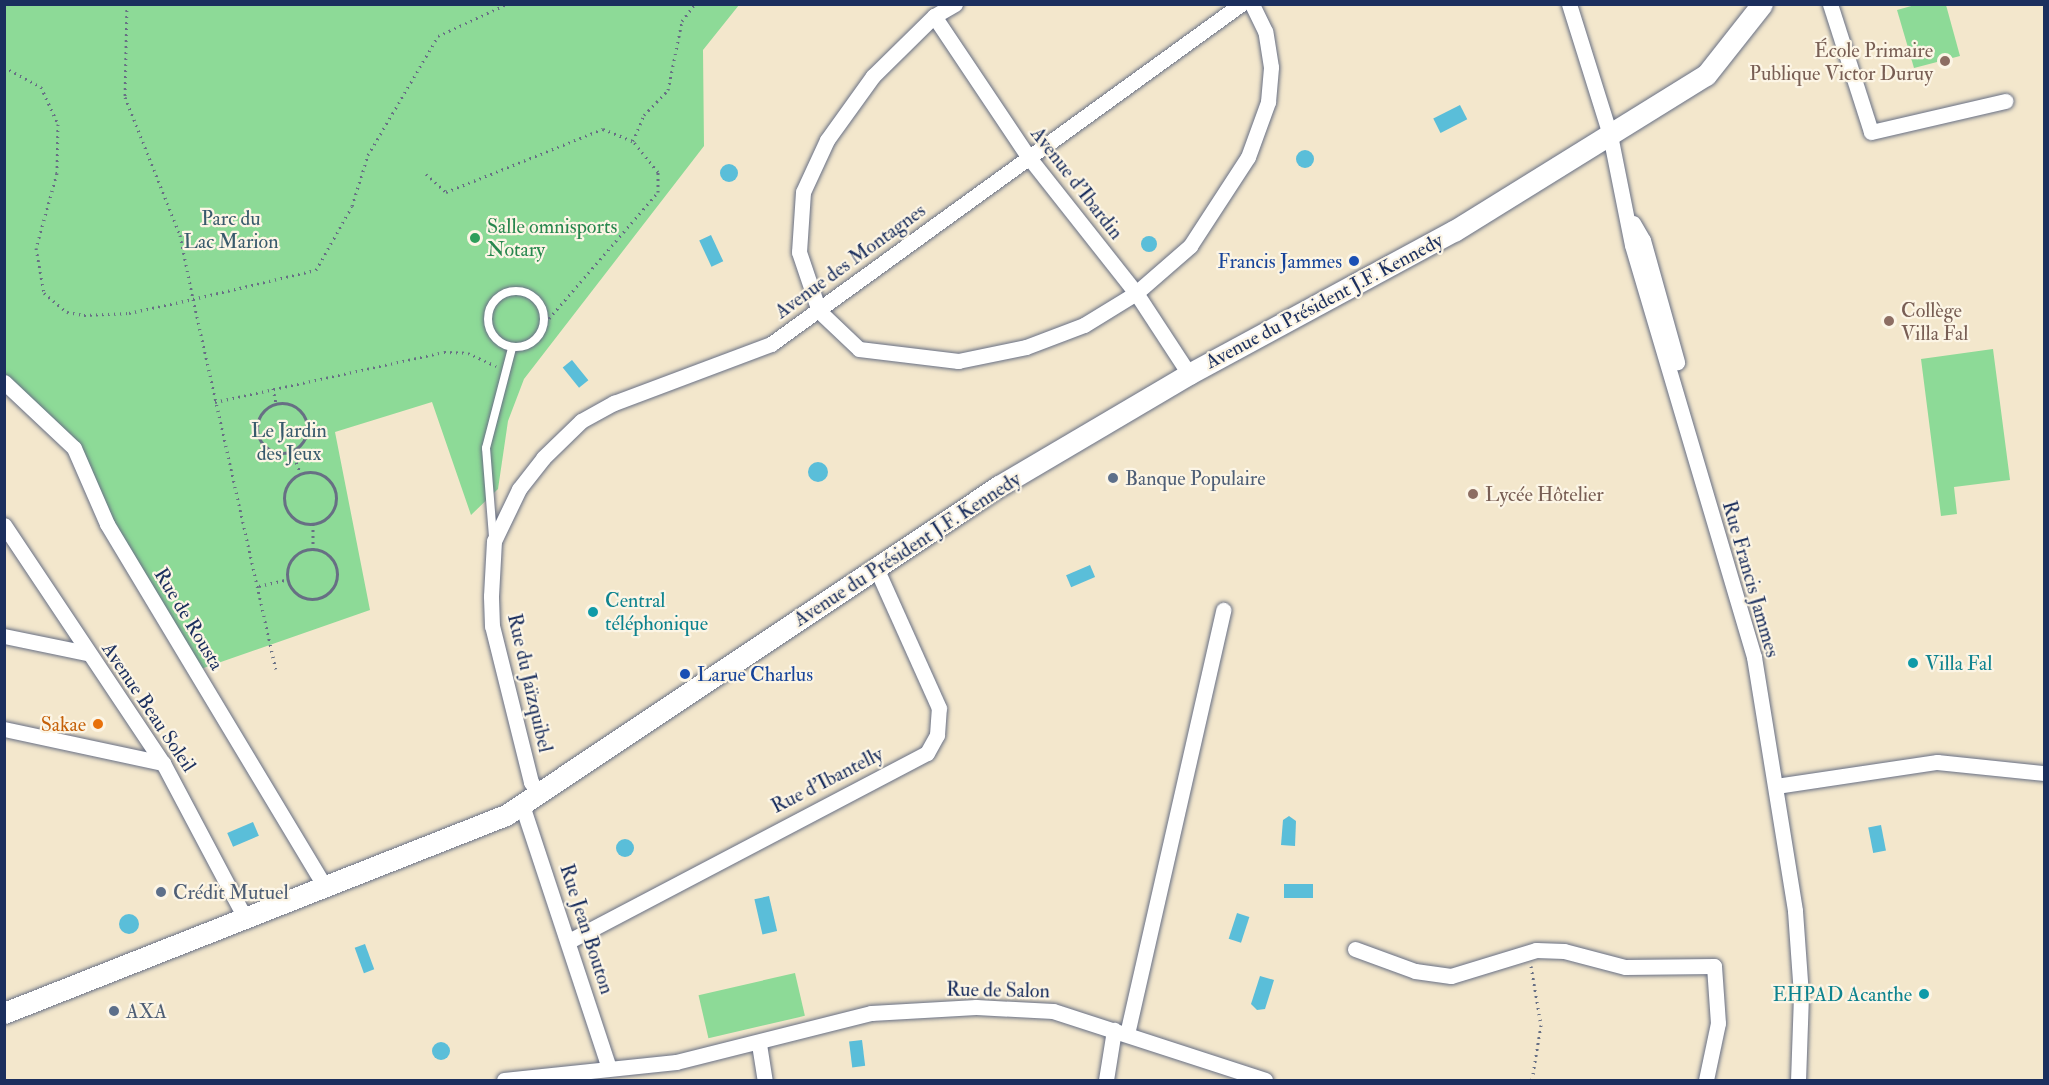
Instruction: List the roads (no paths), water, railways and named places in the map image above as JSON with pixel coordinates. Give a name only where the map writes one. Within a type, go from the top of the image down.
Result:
[{"type":"street","points":[[955,4],[934,16],[873,76],[827,140],[803,192],[799,252],[819,312],[859,349],[958,361],[1036,343],[1084,325],[1137,293],[1190,246],[1248,157],[1268,102],[1271,67],[1265,31],[1252,4]]},
{"type":"street","name":"Avenue des Montagnes","points":[[494,541],[519,489],[581,421],[771,344],[819,312],[1027,155],[1241,4]]},
{"type":"street","name":"Rue Francis Jammes","points":[[1569,4],[1610,135],[1629,218],[1632,245],[1728,558],[1754,657],[1776,786],[1799,957],[1798,1080]]},
{"type":"street","name":"Avenue du Président J.F. Kennedy","points":[[4,1013],[465,834],[531,800],[999,486],[1189,375],[1454,231],[1706,75],[1762,4]]},
{"type":"street","points":[[1830,4],[1871,132],[2005,100]]},
{"type":"street","name":"Avenue d'Ibardin","points":[[934,16],[1027,155],[1137,293],[1189,375]]},
{"type":"street","name":"Rue de Rousta","points":[[4,382],[74,448],[107,524],[326,888]]},
{"type":"street","name":"Avenue Beau Soleil","points":[[4,525],[163,764],[246,920]]},
{"type":"street","name":"Rue du Jaïzquibel","points":[[494,541],[492,626],[531,782],[531,800]]},
{"type":"street","name":"Rue d'Ibantelly","points":[[569,941],[927,753],[937,735],[939,708],[876,568]]},
{"type":"street","points":[[1106,1080],[1120,1032],[1223,610]]},
{"type":"street","points":[[4,636],[87,653]]},
{"type":"street","points":[[4,729],[163,764]]},
{"type":"street","points":[[1776,786],[1937,762],[2044,773]]},
{"type":"street","name":"Rue Jean Bouton","points":[[531,800],[569,941],[609,1068]]},
{"type":"street","points":[[1355,950],[1415,971],[1451,976],[1527,953],[1564,951],[1625,967],[1714,966],[1718,1023],[1706,1080]]},
{"type":"street","name":"Rue de Salon","points":[[504,1080],[676,1062],[759,1044],[872,1013],[976,1007],[1053,1011],[1265,1080]]},
{"type":"street","points":[[759,1044],[765,1080]]},
{"type":"lane","points":[[529,293],[542,306],[545,323],[537,339],[512,348],[495,338],[488,320],[501,295],[529,293]]},
{"type":"lane","points":[[494,541],[486,448],[512,348]]},
{"type":"water","points":[[1460,105],[1467,119],[1441,133],[1433,119]]},
{"type":"water","points":[[1305,150],[1311,153],[1314,159],[1311,165],[1305,168],[1299,165],[1296,159],[1299,153]]},
{"type":"water","points":[[725,164],[733,164],[738,169],[736,180],[725,182],[720,177],[720,169]]},
{"type":"water","points":[[711,235],[723,261],[711,267],[699,240]]},
{"type":"water","points":[[1149,236],[1155,238],[1157,244],[1155,250],[1149,252],[1143,250],[1141,244],[1143,238]]},
{"type":"water","points":[[572,360],[588,380],[579,388],[563,368]]},
{"type":"water","points":[[818,462],[825,465],[828,472],[825,479],[818,482],[811,479],[808,472],[811,465]]},
{"type":"water","points":[[1090,565],[1095,577],[1071,587],[1066,575]]},
{"type":"water","points":[[1289,816],[1296,821],[1295,846],[1281,845],[1283,820]]},
{"type":"water","points":[[253,822],[259,836],[233,847],[227,833]]},
{"type":"water","points":[[1881,825],[1886,851],[1873,853],[1868,827]]},
{"type":"water","points":[[621,839],[629,839],[634,844],[632,855],[621,857],[616,852],[616,844]]},
{"type":"water","points":[[1284,884],[1313,884],[1313,898],[1284,898]]},
{"type":"water","points":[[769,896],[777,931],[762,934],[754,899]]},
{"type":"water","points":[[1237,913],[1249,917],[1241,943],[1229,939]]},
{"type":"water","points":[[129,914],[136,917],[139,924],[136,931],[129,934],[122,931],[119,924],[122,917]]},
{"type":"water","points":[[365,944],[374,969],[364,973],[355,948]]},
{"type":"water","points":[[1260,976],[1274,980],[1265,1009],[1257,1010],[1251,1004]]},
{"type":"water","points":[[862,1040],[865,1066],[852,1067],[849,1042]]},
{"type":"water","points":[[441,1042],[447,1045],[450,1051],[447,1057],[441,1060],[435,1057],[432,1051],[435,1045]]},
{"type":"place","name":"École Primaire Publique Victor Duruy","points":[[1945,61]]},
{"type":"place","name":"Salle omnisports Notary","points":[[475,238]]},
{"type":"place","name":"Francis Jammes","points":[[1354,261]]},
{"type":"place","name":"Collège Villa Fal","points":[[1889,321]]},
{"type":"place","name":"Banque Populaire","points":[[1113,478]]},
{"type":"place","name":"Lycée Hôtelier","points":[[1473,494]]},
{"type":"place","name":"Central téléphonique","points":[[593,612]]},
{"type":"place","name":"Villa Fal","points":[[1913,663]]},
{"type":"place","name":"Larue Charlus","points":[[685,674]]},
{"type":"place","name":"Sakae","points":[[98,724]]},
{"type":"place","name":"Crédit Mutuel","points":[[161,892]]},
{"type":"place","name":"EHPAD Acanthe","points":[[1924,994]]},
{"type":"place","name":"AXA","points":[[114,1011]]},
{"type":"park label","name":"Parc du Lac Marion","points":[[231,230]]},
{"type":"park label","name":"Le Jardin des Jeux","points":[[289,442]]}]
